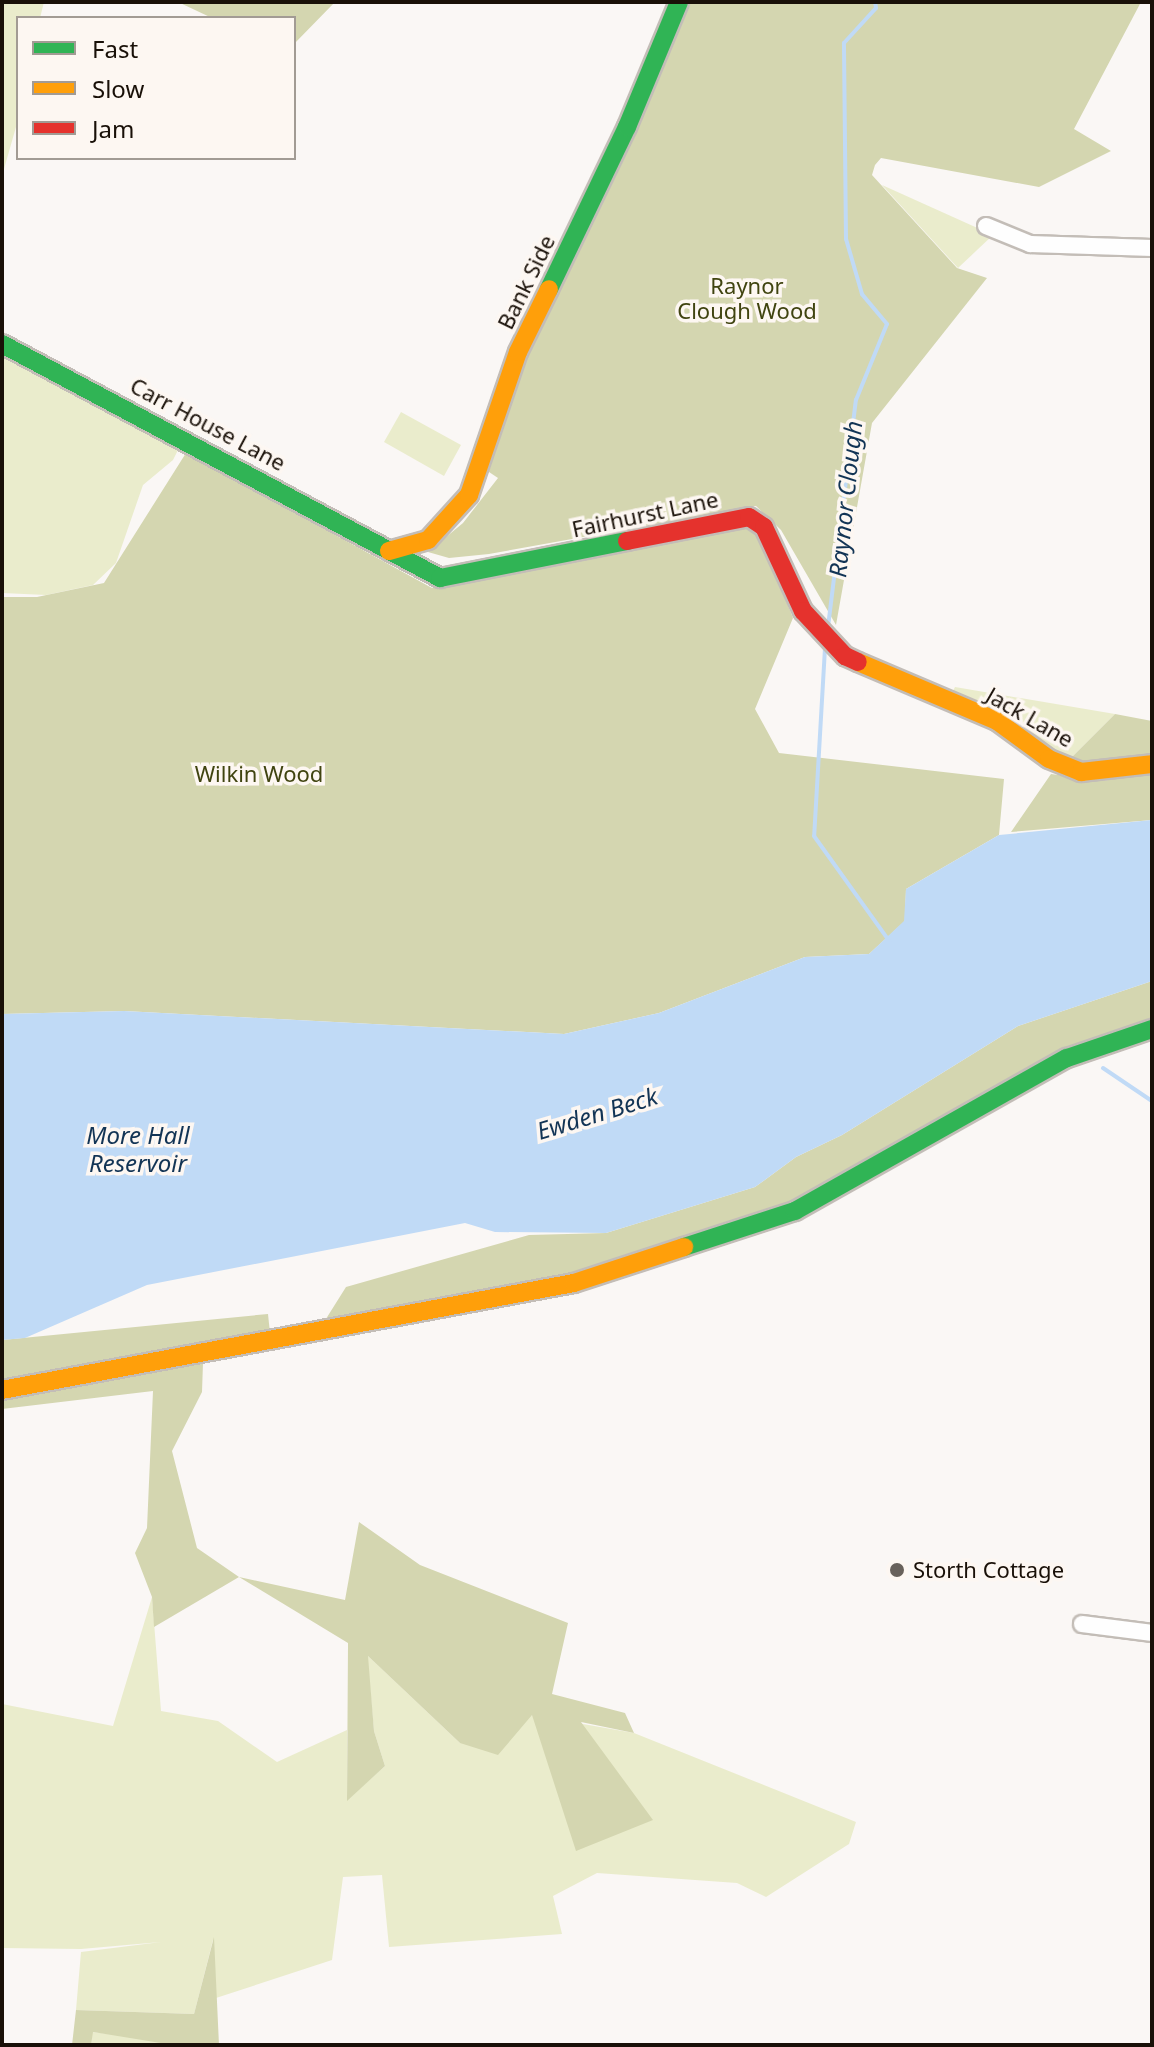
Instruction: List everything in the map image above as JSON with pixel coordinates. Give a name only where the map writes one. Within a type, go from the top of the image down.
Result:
[{"type":"street","name":"Bank Side","points":[[389,551],[428,540],[469,495],[518,352],[627,127],[679,2]]},
{"type":"street","points":[[986,226],[1030,244],[1152,248]]},
{"type":"street","name":"Carr House Lane","points":[[2,344],[389,551]]},
{"type":"street","name":"Fairhurst Lane","points":[[389,551],[430,575],[447,578],[749,517],[764,527],[803,611],[837,650]]},
{"type":"street","name":"Jack Lane","points":[[837,650],[997,721],[1049,759],[1081,772],[1152,764]]},
{"type":"street","points":[[2,1390],[574,1283],[795,1211],[1067,1058],[1152,1029]]},
{"type":"street","points":[[1082,1624],[1152,1633]]},
{"type":"green space","points":[[2,2],[44,2],[40,16],[16,16],[16,127],[2,176]]},
{"type":"green space","points":[[178,2],[335,2],[296,42],[296,16],[208,16]]},
{"type":"green space","name":"Raynor Clough Wood","points":[[691,2],[1141,2],[1074,129],[1111,151],[1039,187],[881,158],[875,165],[872,175],[957,268],[987,278],[872,423],[836,625],[781,530],[756,506],[489,554],[449,558],[428,552],[463,523],[498,478],[486,470],[527,348]]},
{"type":"green space","points":[[882,185],[993,235],[958,268]]},
{"type":"green space","points":[[2,351],[180,446],[173,460],[143,485],[116,563],[93,585],[46,595],[2,593]]},
{"type":"green space","points":[[401,412],[461,445],[444,476],[384,442]]},
{"type":"green space","name":"Wilkin Wood","points":[[186,453],[432,588],[743,527],[759,533],[793,618],[755,709],[779,753],[1004,779],[999,835],[906,889],[905,921],[869,954],[805,957],[659,1013],[564,1034],[124,1011],[2,1014],[2,597],[37,597],[104,583]]},
{"type":"green space","points":[[955,687],[1115,714],[1069,760],[950,697]]},
{"type":"green space","points":[[1115,714],[1152,721],[1152,754],[1098,766],[1069,760]]},
{"type":"green space","points":[[1152,773],[1152,820],[1011,832],[1051,774],[1102,781]]},
{"type":"green space","points":[[1152,981],[1152,1022],[792,1204],[569,1278],[324,1322],[346,1287],[529,1235],[606,1233],[755,1187],[796,1157],[842,1135],[1018,1026]]},
{"type":"green space","points":[[268,1314],[270,1333],[2,1380],[2,1340]]},
{"type":"green space","points":[[203,1363],[202,1392],[172,1451],[197,1548],[239,1577],[154,1627],[152,1597],[135,1553],[147,1528],[153,1391],[2,1409],[2,1395]]},
{"type":"green space","points":[[359,1522],[420,1565],[568,1623],[552,1694],[625,1713],[634,1733],[581,1722],[653,1820],[576,1851],[532,1715],[498,1755],[460,1743],[368,1656],[374,1731],[385,1766],[347,1801],[348,1643],[239,1577],[345,1600]]},
{"type":"green space","points":[[152,1597],[161,1711],[218,1721],[277,1762],[347,1730],[347,1800],[385,1766],[374,1731],[367,1655],[460,1743],[532,1715],[634,1733],[856,1822],[849,1844],[766,1897],[737,1883],[597,1873],[553,1896],[562,1934],[389,1947],[382,1875],[343,1877],[332,1960],[216,1998],[213,1940],[194,2014],[76,2010],[81,1952],[161,1942],[81,1949],[2,1948],[2,1704],[113,1726]]},
{"type":"green space","points":[[214,1937],[219,2045],[173,2045],[93,2032],[91,2045],[72,2045],[76,2010],[194,2014]]},
{"type":"green space","points":[[92,2032],[174,2041],[173,2045],[91,2045]]},
{"type":"water","name":"More Hall Reservoir","points":[[1152,820],[1152,981],[1018,1026],[842,1135],[796,1157],[755,1187],[606,1233],[495,1232],[465,1223],[147,1285],[25,1338],[2,1340],[2,1014],[124,1011],[564,1034],[659,1013],[805,957],[869,954],[904,921],[906,889],[999,835]]},
{"type":"waterway","name":"Raynor Clough","points":[[828,627],[856,400],[887,324],[862,294],[846,239],[844,43],[876,8],[875,2]]},
{"type":"waterway","name":"Raynor Clough","points":[[825,648],[814,836],[890,942]]},
{"type":"waterway","points":[[1103,1068],[1152,1101]]},
{"type":"traffic: fast","points":[[549,289],[627,127],[679,2]]},
{"type":"traffic: fast","points":[[2,344],[440,578],[627,541]]},
{"type":"traffic: fast","points":[[684,1247],[795,1211],[1067,1058],[1152,1029]]},
{"type":"traffic: slow","points":[[389,551],[428,540],[469,495],[518,352],[549,289]]},
{"type":"traffic: slow","points":[[858,662],[997,721],[1049,759],[1081,772],[1152,764]]},
{"type":"traffic: slow","points":[[2,1390],[574,1283],[684,1247]]},
{"type":"traffic: jam","points":[[627,541],[749,517],[764,527],[803,611],[845,656],[858,662]]},
{"type":"place","name":"Storth Cottage","points":[[897,1570]]},
{"type":"water label","name":"Ewden Beck","points":[[597,1113]]}]
